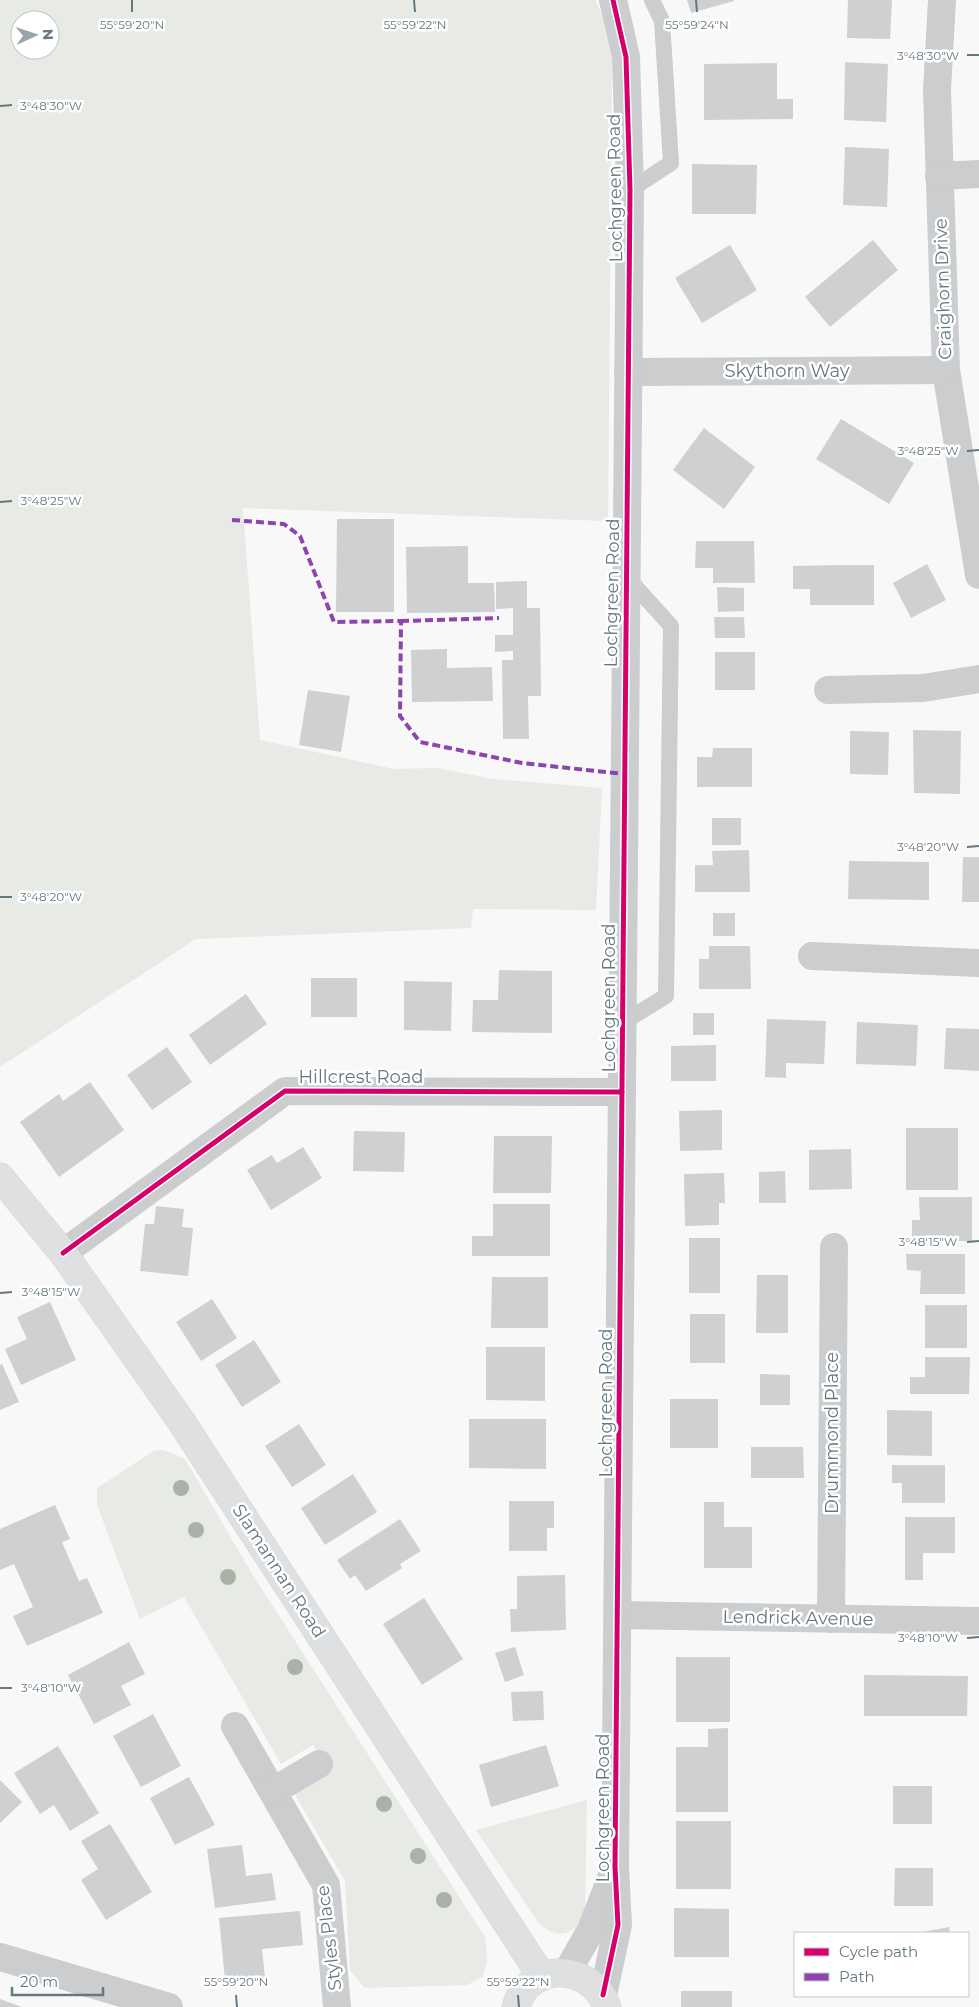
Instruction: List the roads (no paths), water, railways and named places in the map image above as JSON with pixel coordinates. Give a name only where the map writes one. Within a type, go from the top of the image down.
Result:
[{"type":"main road","name":"Slamannan Road","points":[[0,1177],[63,1253],[181,1421],[554,1975]]},
{"type":"main road","points":[[516,2007],[531,1983],[554,1975],[581,1976],[593,1984],[605,2001]]},
{"type":"street","name":"Lochgreen Road","points":[[605,2001],[618,1925],[615,1867],[630,190],[626,56],[613,0]]},
{"type":"street","name":"Craighorn Drive","points":[[942,0],[937,90],[946,370],[979,575]]},
{"type":"street","points":[[939,176],[979,174]]},
{"type":"street","name":"Skythorn Way","points":[[628,372],[946,370]]},
{"type":"street","points":[[828,690],[923,688],[979,679]]},
{"type":"street","points":[[812,956],[979,963]]},
{"type":"street","name":"Hillcrest Road","points":[[63,1253],[285,1091],[622,1092]]},
{"type":"street","name":"Drummond Place","points":[[831,1618],[834,1247]]},
{"type":"street","name":"Lendrick Avenue","points":[[618,1615],[979,1621]]},
{"type":"street","name":"Styles Place","points":[[235,1726],[326,1885],[337,2007]]},
{"type":"street","points":[[273,1791],[319,1764]]},
{"type":"street","name":"Lochgreen Road","points":[[554,1975],[591,1930],[615,1867]]},
{"type":"street","points":[[0,1957],[169,2007]]},
{"type":"lane","points":[[630,190],[671,163],[662,21],[652,0]]},
{"type":"lane","points":[[622,1023],[666,996],[670,626],[626,576]]}]
